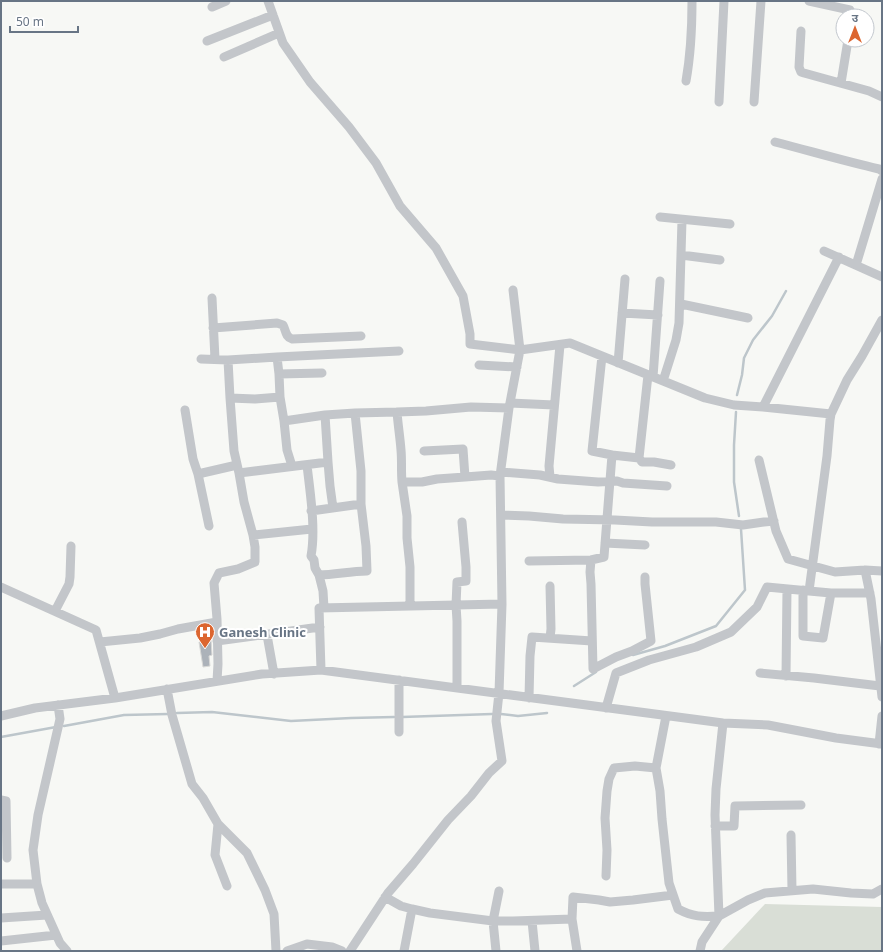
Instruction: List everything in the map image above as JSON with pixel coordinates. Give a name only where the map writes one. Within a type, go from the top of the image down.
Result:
[{"type":"street","points":[[212,7],[226,1]]},
{"type":"street","points":[[268,1],[283,43],[310,82],[376,163],[400,206],[436,248],[463,296],[470,334],[470,344],[520,350],[570,343],[705,398],[734,405],[831,414]]},
{"type":"street","points":[[686,81],[690,57],[692,1]]},
{"type":"street","points":[[719,102],[724,1]]},
{"type":"street","points":[[754,102],[761,1]]},
{"type":"street","points":[[809,1],[828,3],[844,8]]},
{"type":"street","points":[[208,41],[273,15]]},
{"type":"street","points":[[801,31],[799,67],[801,72],[869,91],[881,96]]},
{"type":"street","points":[[224,57],[279,33]]},
{"type":"street","points":[[841,83],[847,48]]},
{"type":"street","points":[[775,142],[882,171]]},
{"type":"street","points":[[856,265],[882,179]]},
{"type":"street","points":[[660,217],[730,224]]},
{"type":"street","points":[[663,381],[678,332],[682,220]]},
{"type":"street","points":[[824,250],[882,277]]},
{"type":"street","points":[[681,256],[720,260]]},
{"type":"street","points":[[764,407],[839,257]]},
{"type":"street","points":[[618,362],[625,279]]},
{"type":"street","points":[[640,458],[658,315],[660,281]]},
{"type":"street","points":[[350,951],[385,897],[448,820],[471,796],[489,773],[502,761],[496,721],[499,694],[502,604],[501,474],[510,406],[520,350],[513,290]]},
{"type":"street","points":[[212,298],[214,359]]},
{"type":"street","points":[[680,304],[748,318]]},
{"type":"street","points":[[622,313],[658,315]]},
{"type":"street","points":[[831,593],[823,638],[804,636],[806,590],[812,566],[827,456],[831,414],[847,380],[882,320]]},
{"type":"street","points":[[213,328],[277,323],[283,325],[288,338],[292,339],[361,336]]},
{"type":"street","points":[[550,477],[549,466],[560,345]]},
{"type":"street","points":[[201,359],[228,360],[399,351]]},
{"type":"street","points":[[602,356],[592,451],[640,458],[642,462],[672,465]]},
{"type":"street","points":[[277,357],[280,397],[287,450],[292,466]]},
{"type":"street","points":[[217,681],[217,622],[214,583],[219,574],[238,569],[255,562],[253,535],[244,502],[234,445],[228,360]]},
{"type":"street","points":[[478,365],[517,367]]},
{"type":"street","points":[[279,374],[322,373]]},
{"type":"street","points":[[230,398],[255,399],[280,397]]},
{"type":"street","points":[[284,421],[324,415],[355,413],[426,411],[471,407],[554,405]]},
{"type":"street","points":[[185,410],[193,459],[198,474],[209,526]]},
{"type":"street","points":[[397,412],[400,432],[401,472],[407,516],[406,538],[410,567],[410,606]]},
{"type":"street","points":[[319,575],[366,571],[366,546],[361,504],[361,471],[355,413]]},
{"type":"street","points":[[324,415],[333,508]]},
{"type":"street","points":[[424,451],[463,449],[465,477]]},
{"type":"street","points":[[529,561],[592,560],[604,557],[612,455]]},
{"type":"street","points":[[759,460],[776,531],[788,559],[835,572],[865,570],[882,571]]},
{"type":"street","points":[[198,474],[238,469],[307,465],[328,462]]},
{"type":"street","points":[[307,465],[312,529],[311,556],[314,560],[315,568],[319,575],[323,591],[324,608]]},
{"type":"street","points":[[402,482],[422,482],[437,479],[491,476],[501,474],[667,486]]},
{"type":"street","points":[[311,511],[361,504]]},
{"type":"street","points":[[501,515],[529,516],[563,520],[716,522],[743,525],[774,521]]},
{"type":"street","points":[[457,688],[458,621],[456,605],[458,582],[466,581],[462,522]]},
{"type":"street","points":[[253,535],[312,529]]},
{"type":"street","points":[[605,543],[645,545]]},
{"type":"street","points":[[55,611],[69,584],[71,546]]},
{"type":"street","points":[[592,560],[590,572],[592,584],[593,669],[652,641],[645,577]]},
{"type":"street","points":[[865,570],[878,624],[880,686],[882,697]]},
{"type":"street","points":[[550,586],[550,638]]},
{"type":"street","points":[[1,587],[96,630],[115,698]]},
{"type":"street","points":[[606,708],[616,673],[649,660],[696,647],[730,632],[757,607],[767,587],[831,593],[870,593]]},
{"type":"street","points":[[786,676],[787,589]]},
{"type":"street","points":[[321,670],[319,608],[502,604]]},
{"type":"street","points":[[100,642],[140,638],[217,622]]},
{"type":"street","points":[[217,641],[320,627]]},
{"type":"street","points":[[267,634],[274,674]]},
{"type":"street","points":[[529,698],[532,637],[592,641]]},
{"type":"street","points":[[1,716],[36,708],[115,698],[262,674],[321,670],[666,716],[723,723],[768,725],[836,738],[881,744],[882,716]]},
{"type":"street","points":[[760,673],[880,686]]},
{"type":"street","points":[[398,732],[399,680]]},
{"type":"street","points":[[167,689],[172,715],[192,784],[203,798],[218,824],[247,853],[266,890],[274,914],[276,951]]},
{"type":"street","points":[[58,705],[60,719],[38,815],[34,850],[37,884],[42,903],[60,944],[67,951]]},
{"type":"street","points":[[666,716],[656,768],[660,791],[669,883],[678,909],[686,914],[701,917],[719,916],[748,900],[765,893],[813,889],[872,894],[882,889]]},
{"type":"street","points":[[700,951],[702,942],[719,916],[715,815],[716,789],[723,723]]},
{"type":"street","points":[[606,876],[607,850],[605,818],[607,791],[609,779],[614,768],[635,766],[656,768]]},
{"type":"street","points":[[1,800],[6,801],[7,858]]},
{"type":"street","points":[[715,826],[734,826],[735,806],[801,805]]},
{"type":"street","points":[[218,824],[215,855],[227,886]]},
{"type":"street","points":[[791,835],[792,890]]},
{"type":"street","points":[[1,884],[37,884]]},
{"type":"street","points":[[496,951],[493,922],[499,891]]},
{"type":"street","points":[[577,951],[572,919],[573,897],[610,902],[673,895]]},
{"type":"street","points":[[385,897],[401,906],[412,909],[493,922],[572,919]]},
{"type":"street","points":[[404,951],[412,909]]},
{"type":"street","points":[[1,918],[47,915]]},
{"type":"street","points":[[532,921],[535,951]]},
{"type":"street","points":[[1,941],[56,935]]},
{"type":"street","points":[[288,951],[307,944],[310,948],[332,947],[342,951]]},
{"type":"shaded area","points":[[765,904],[882,907],[882,951],[721,951]]},
{"type":"building","points":[[211,640],[212,655],[209,656],[210,666],[203,667],[199,642]]},
{"type":"waterway","points":[[737,395],[744,358],[753,340],[772,316],[786,291]]},
{"type":"waterway","points":[[736,412],[734,482],[739,516]]},
{"type":"waterway","points":[[633,655],[665,646],[716,626],[745,590],[741,529]]},
{"type":"waterway","points":[[574,686],[596,672]]},
{"type":"waterway","points":[[177,713],[212,712],[291,721],[394,717]]},
{"type":"waterway","points":[[501,714],[518,716],[547,713]]},
{"type":"waterway","points":[[64,726],[124,715],[168,714]]},
{"type":"waterway","points":[[402,717],[492,714]]},
{"type":"waterway","points":[[1,737],[56,727]]},
{"type":"place","name":"Ganesh Clinic","points":[[205,649]]}]
